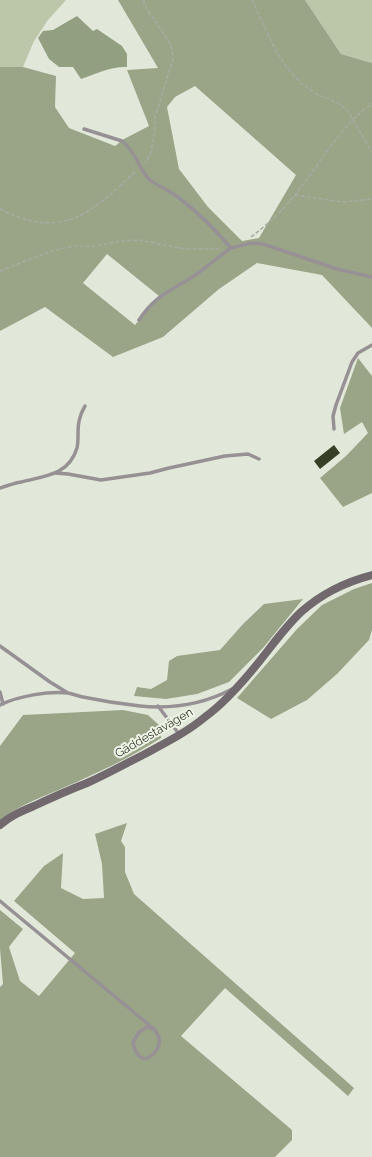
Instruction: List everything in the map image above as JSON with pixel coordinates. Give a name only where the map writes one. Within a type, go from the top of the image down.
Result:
[{"type":"street","name":"Gäddestavägen","points":[[0,825],[6,820],[22,812],[107,774],[205,718],[253,670],[300,613],[314,601],[351,581],[372,575]]},
{"type":"lane","points":[[84,129],[122,141],[126,144],[150,179],[179,198],[217,232],[232,248]]},
{"type":"lane","points":[[139,320],[152,302],[166,292],[192,277],[232,248],[252,243],[262,244],[337,269],[372,277]]},
{"type":"lane","points":[[334,429],[333,416],[352,362],[358,353],[372,346]]},
{"type":"lane","points":[[55,473],[70,462],[78,446],[78,426],[80,414],[85,406]]},
{"type":"lane","points":[[0,488],[55,473],[101,480],[150,473],[225,456],[248,454],[259,459]]},
{"type":"lane","points":[[0,646],[50,682],[68,693],[83,697],[140,706],[172,707],[195,703],[225,693],[238,686]]},
{"type":"lane","points":[[0,692],[1,705],[20,698],[38,694],[68,693]]},
{"type":"lane","points":[[158,706],[179,734]]},
{"type":"lane","points":[[0,901],[154,1029],[159,1038],[158,1047],[155,1054],[144,1060],[135,1052],[133,1042],[138,1032],[147,1027],[154,1029]]},
{"type":"path","points":[[252,0],[277,53],[289,70],[301,83],[316,94],[338,103],[347,110],[372,152]]},
{"type":"path","points":[[295,195],[343,202],[372,199]]},
{"type":"shaded area","points":[[0,0],[66,0],[48,20],[34,41],[23,67],[0,67]]},
{"type":"shaded area","points":[[118,0],[305,0],[341,54],[372,63],[372,328],[322,275],[257,263],[219,289],[163,337],[113,357],[45,307],[0,331],[0,67],[23,67],[56,76],[55,107],[69,128],[115,146],[124,139],[149,126],[127,70],[158,68]],"holes":[[[195,86],[296,175],[259,238],[242,241],[208,207],[179,169],[167,107],[175,97]],[[107,254],[159,296],[135,325],[83,283]]]},
{"type":"shaded area","points":[[305,0],[372,0],[372,63],[341,54]]},
{"type":"shaded area","points":[[77,16],[93,31],[97,29],[122,46],[127,54],[127,67],[110,69],[81,79],[73,67],[59,67],[49,59],[38,38],[43,31],[53,30]]},
{"type":"shaded area","points":[[358,358],[372,376],[372,493],[343,507],[320,478],[346,456],[368,433],[362,422],[344,434],[340,408]]},
{"type":"shaded area","points":[[372,583],[372,630],[369,640],[337,674],[307,700],[271,719],[237,698],[297,629],[322,605],[354,589]]},
{"type":"shaded area","points":[[303,599],[263,648],[229,682],[197,694],[166,699],[134,696],[137,687],[151,689],[167,680],[169,661],[177,656],[220,650],[243,624],[264,604]]},
{"type":"shaded area","points":[[123,710],[148,715],[160,726],[161,738],[138,752],[102,770],[15,810],[0,821],[0,746],[23,715]]},
{"type":"shaded area","points":[[127,823],[121,841],[125,847],[125,872],[134,894],[354,1088],[348,1096],[225,988],[181,1036],[292,1130],[292,1140],[275,1157],[0,1157],[0,987],[3,984],[0,949],[0,910],[23,929],[9,947],[20,981],[39,996],[75,953],[14,901],[44,866],[63,853],[61,888],[83,899],[104,898],[102,864],[95,834]]},
{"type":"building","points":[[334,445],[340,453],[320,469],[314,461]]}]
